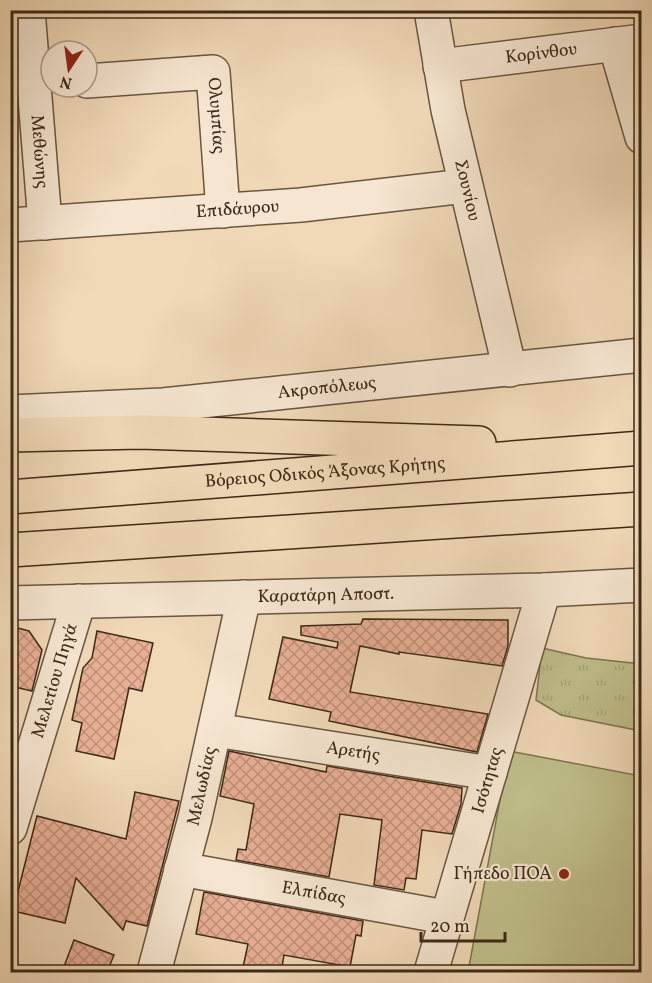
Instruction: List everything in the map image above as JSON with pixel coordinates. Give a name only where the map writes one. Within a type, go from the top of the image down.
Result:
[{"type":"highway","points":[[10,435],[140,432],[221,434],[515,444],[600,452]]},
{"type":"highway","name":"Βόρειος Οδικός Άξονας Κρήτης","points":[[10,497],[642,448]]},
{"type":"highway","points":[[10,550],[642,509]]},
{"type":"street","name":"Μεθώνης","points":[[28,10],[32,86],[45,223]]},
{"type":"street","name":"Σουνίου","points":[[430,10],[465,186],[510,370]]},
{"type":"street","name":"Κορίνθου","points":[[440,66],[628,42]]},
{"type":"street","points":[[628,42],[642,137]]},
{"type":"street","name":"Ολυμπίας","points":[[99,80],[213,72],[223,211]]},
{"type":"street","name":"Επιδάυρου","points":[[10,225],[223,211],[465,186]]},
{"type":"street","name":"Ακροπόλεως","points":[[10,412],[163,405],[642,355]]},
{"type":"street","name":"Καρατάρη Αποστ.","points":[[10,603],[544,590],[642,585]]},
{"type":"street","name":"Ισότητας","points":[[431,972],[445,918],[544,590]]},
{"type":"street","name":"Μελωδίας","points":[[154,972],[215,730],[244,597]]},
{"type":"street","name":"Μελετίου Πηγά","points":[[10,828],[80,601]]},
{"type":"street","name":"Αρετής","points":[[215,730],[490,773]]},
{"type":"street","name":"Ελπίδας","points":[[181,869],[445,918]]},
{"type":"green space","points":[[542,648],[586,658],[641,664],[641,731],[561,715],[536,700]]},
{"type":"green space","name":"Γήπεδο ΠΟΑ","points":[[509,751],[641,776],[641,972],[468,972]]},
{"type":"building","points":[[363,619],[508,620],[508,646],[502,666],[399,652],[399,654],[360,646],[350,692],[488,714],[477,752],[329,721],[331,712],[269,699],[283,637],[337,648],[338,642],[301,635],[301,626],[361,624]]},
{"type":"building","points":[[10,626],[29,631],[42,650],[32,691],[10,686]]},
{"type":"building","points":[[97,631],[153,643],[142,691],[129,688],[114,759],[76,751],[82,723],[72,720],[83,668],[92,658]]},
{"type":"building","points":[[229,751],[326,772],[327,766],[462,788],[461,804],[452,834],[422,830],[416,879],[406,878],[404,890],[374,885],[382,820],[340,814],[329,877],[236,860],[238,849],[246,850],[254,804],[220,796]]},
{"type":"building","points":[[135,792],[179,801],[147,926],[126,921],[123,930],[76,878],[65,923],[13,911],[37,816],[126,839]]},
{"type":"building","points":[[204,892],[363,921],[361,936],[356,935],[350,967],[284,955],[281,972],[242,972],[248,944],[196,934]]},
{"type":"building","points":[[74,940],[114,955],[107,972],[62,972]]},
{"type":"place","name":"Γήπεδο ΠΟΑ","points":[[564,874]]}]
